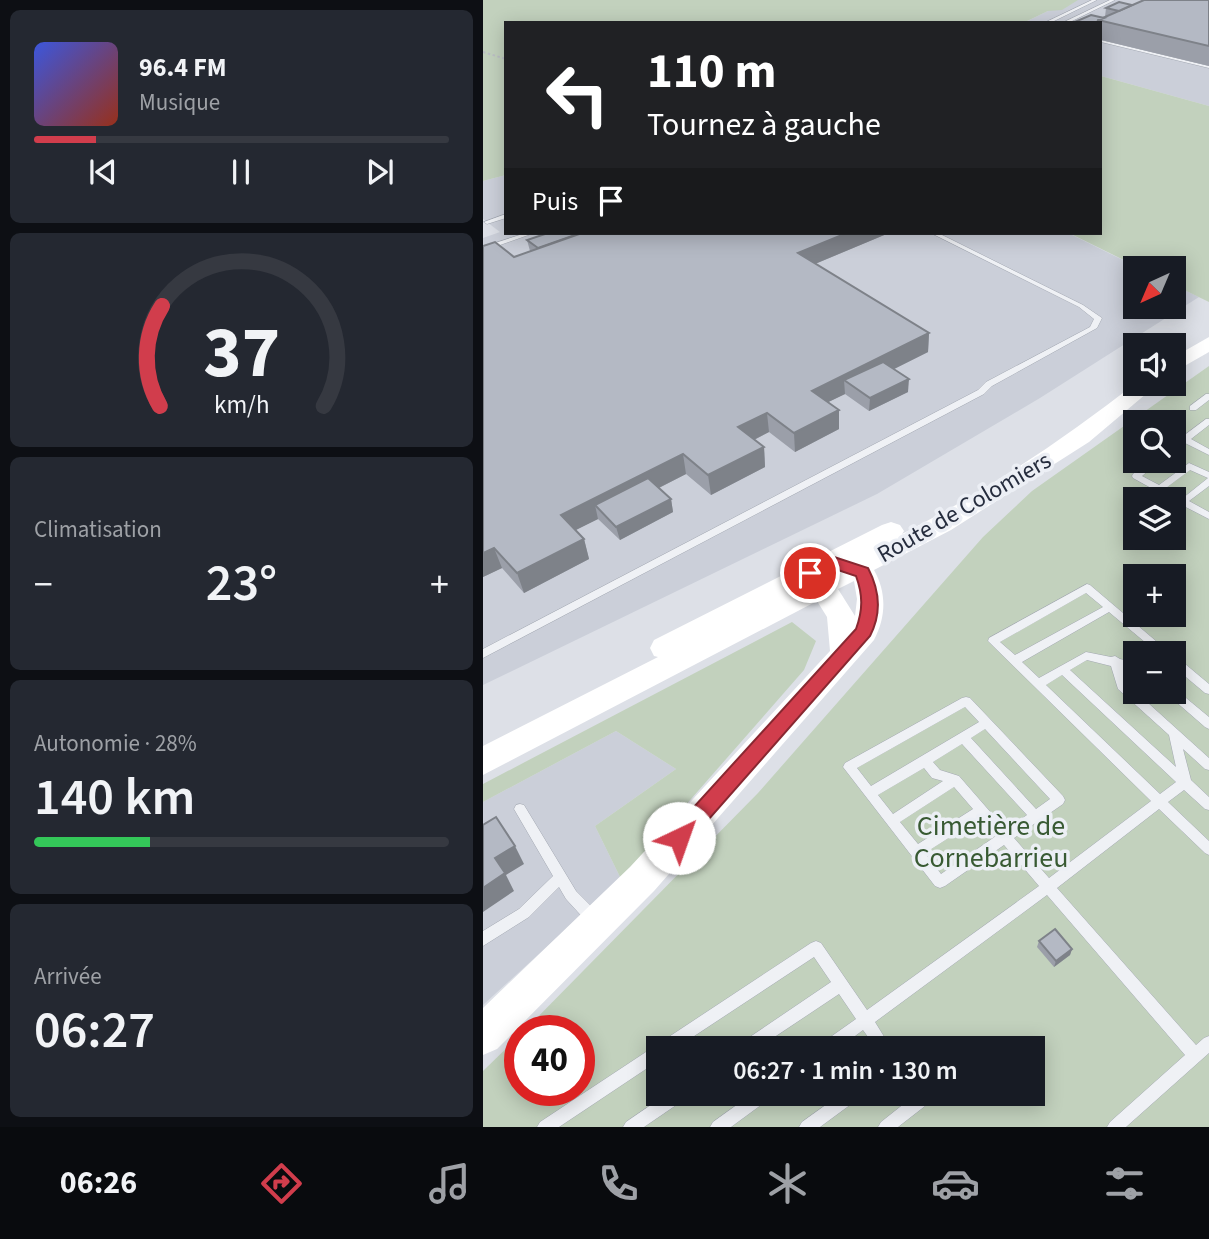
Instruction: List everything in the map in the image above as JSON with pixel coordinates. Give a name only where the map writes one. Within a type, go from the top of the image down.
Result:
[{"type":"main road","points":[[1186,358],[1209,343]]},
{"type":"main road","name":"Route de Colomiers","points":[[839,573],[942,524],[1081,437],[1133,396]]},
{"type":"main road","points":[[839,573],[845,630],[844,653]]},
{"type":"main road","points":[[483,742],[839,573]]},
{"type":"main road","points":[[483,761],[839,573]]},
{"type":"main road","name":"Route de Colomiers","points":[[483,1035],[642,879],[864,632],[871,611],[868,587],[839,573]]},
{"type":"lane","points":[[1050,21],[1095,0]]},
{"type":"lane","points":[[1068,21],[1113,0]]},
{"type":"lane","points":[[1102,41],[1209,68]]},
{"type":"lane","points":[[487,222],[504,217]]},
{"type":"lane","points":[[483,249],[525,235]]},
{"type":"lane","points":[[483,654],[981,392],[989,384],[1093,328],[1098,318],[1081,306],[938,235]]},
{"type":"lane","points":[[1192,408],[1209,396]]},
{"type":"lane","points":[[1186,438],[1209,421]]},
{"type":"lane","points":[[1186,440],[1209,451]]},
{"type":"lane","points":[[1162,487],[1189,466],[1208,475],[1186,499]]},
{"type":"lane","points":[[1140,473],[1136,476],[1155,487]]},
{"type":"lane","points":[[1186,504],[1209,516]]},
{"type":"lane","points":[[1151,641],[1087,588],[993,641],[1209,849]]},
{"type":"lane","points":[[1014,662],[1110,607]]},
{"type":"lane","points":[[1038,684],[1086,656],[1123,663]]},
{"type":"lane","points":[[1115,660],[1122,687],[1209,765]]},
{"type":"lane","points":[[1063,670],[1209,805]]},
{"type":"lane","points":[[1186,671],[1209,690]]},
{"type":"lane","points":[[966,701],[1059,800],[940,882],[870,793],[849,767],[966,701]]},
{"type":"lane","points":[[1186,704],[1209,724]]},
{"type":"lane","points":[[870,793],[986,723]]},
{"type":"lane","points":[[1174,733],[1185,782]]},
{"type":"lane","points":[[963,738],[1035,816]]},
{"type":"lane","points":[[925,761],[936,774],[955,780],[1195,1055]]},
{"type":"lane","points":[[892,821],[955,780]]},
{"type":"lane","points":[[843,1036],[1048,887],[1185,782]]},
{"type":"lane","points":[[520,809],[571,895],[597,923]]},
{"type":"lane","points":[[916,852],[982,810]]},
{"type":"lane","points":[[483,939],[524,913],[560,877]]},
{"type":"lane","points":[[682,1036],[816,948],[876,1036]]},
{"type":"lane","points":[[764,1036],[841,984]]},
{"type":"lane","points":[[1115,1127],[1209,1043]]},
{"type":"lane","points":[[545,1127],[646,1060]]},
{"type":"lane","points":[[631,1127],[662,1106]]},
{"type":"lane","points":[[718,1127],[747,1106]]},
{"type":"lane","points":[[807,1127],[836,1106]]},
{"type":"lane","points":[[886,1127],[913,1106]]},
{"type":"path","points":[[483,52],[504,58]]},
{"type":"shaded area","points":[[1071,0],[1209,0],[1209,106],[1102,76],[1102,21],[1027,21]]},
{"type":"shaded area","points":[[504,176],[504,235],[1072,235],[1123,260],[1123,319],[1164,319],[1142,333],[1123,333],[1123,345],[1040,398],[877,494],[483,685],[483,238],[500,232],[483,219],[483,181]]},
{"type":"shaded area","points":[[1187,291],[1199,297],[1187,305]]},
{"type":"shaded area","points":[[616,731],[676,769],[595,826],[621,879],[483,1005],[483,802]]},
{"type":"green space","points":[[483,0],[1078,0],[1062,10],[1048,11],[1027,21],[504,21],[504,176],[483,181]]},
{"type":"green space","points":[[1102,76],[1209,106],[1209,302],[1187,291],[1187,256],[1123,256],[1123,260],[1073,235],[1102,235]]},
{"type":"green space","name":"Cimetière de Cornebarrieu","points":[[1209,366],[1209,1127],[483,1127],[483,1071],[504,1051],[504,1106],[595,1106],[595,1015],[540,1015],[758,793],[983,537],[1032,491],[1123,427],[1123,473],[1186,473],[1186,410],[1147,410],[1167,396],[1186,396],[1186,382]]},
{"type":"green space","points":[[792,622],[816,641],[804,670],[621,879],[595,826],[676,769],[616,731],[483,802],[483,784]]},
{"type":"building","points":[[1144,0],[1209,0],[1209,46],[1098,20]]},
{"type":"building","points":[[1119,2],[1132,5],[1119,11],[1106,8]]},
{"type":"building","points":[[1091,15],[1104,18],[1098,21],[1077,21]]},
{"type":"building","points":[[542,235],[575,235],[538,248],[527,240]]},
{"type":"building","points":[[576,235],[842,235],[798,253],[929,333],[812,391],[839,410],[794,433],[767,413],[738,427],[764,447],[708,475],[683,454],[561,515],[584,539],[517,573],[494,548],[483,553],[483,246],[495,242],[514,257]]},
{"type":"building","points":[[883,362],[909,379],[870,398],[844,380]]},
{"type":"building","points":[[648,478],[671,499],[616,527],[595,505]]},
{"type":"building","points":[[496,817],[515,846],[495,858],[505,873],[483,888],[483,825]]},
{"type":"building","points":[[1055,929],[1072,949],[1056,961],[1039,941]]},
{"type":"route","points":[[679,838],[864,632],[871,611],[868,587],[862,572],[831,561],[810,573]]}]
